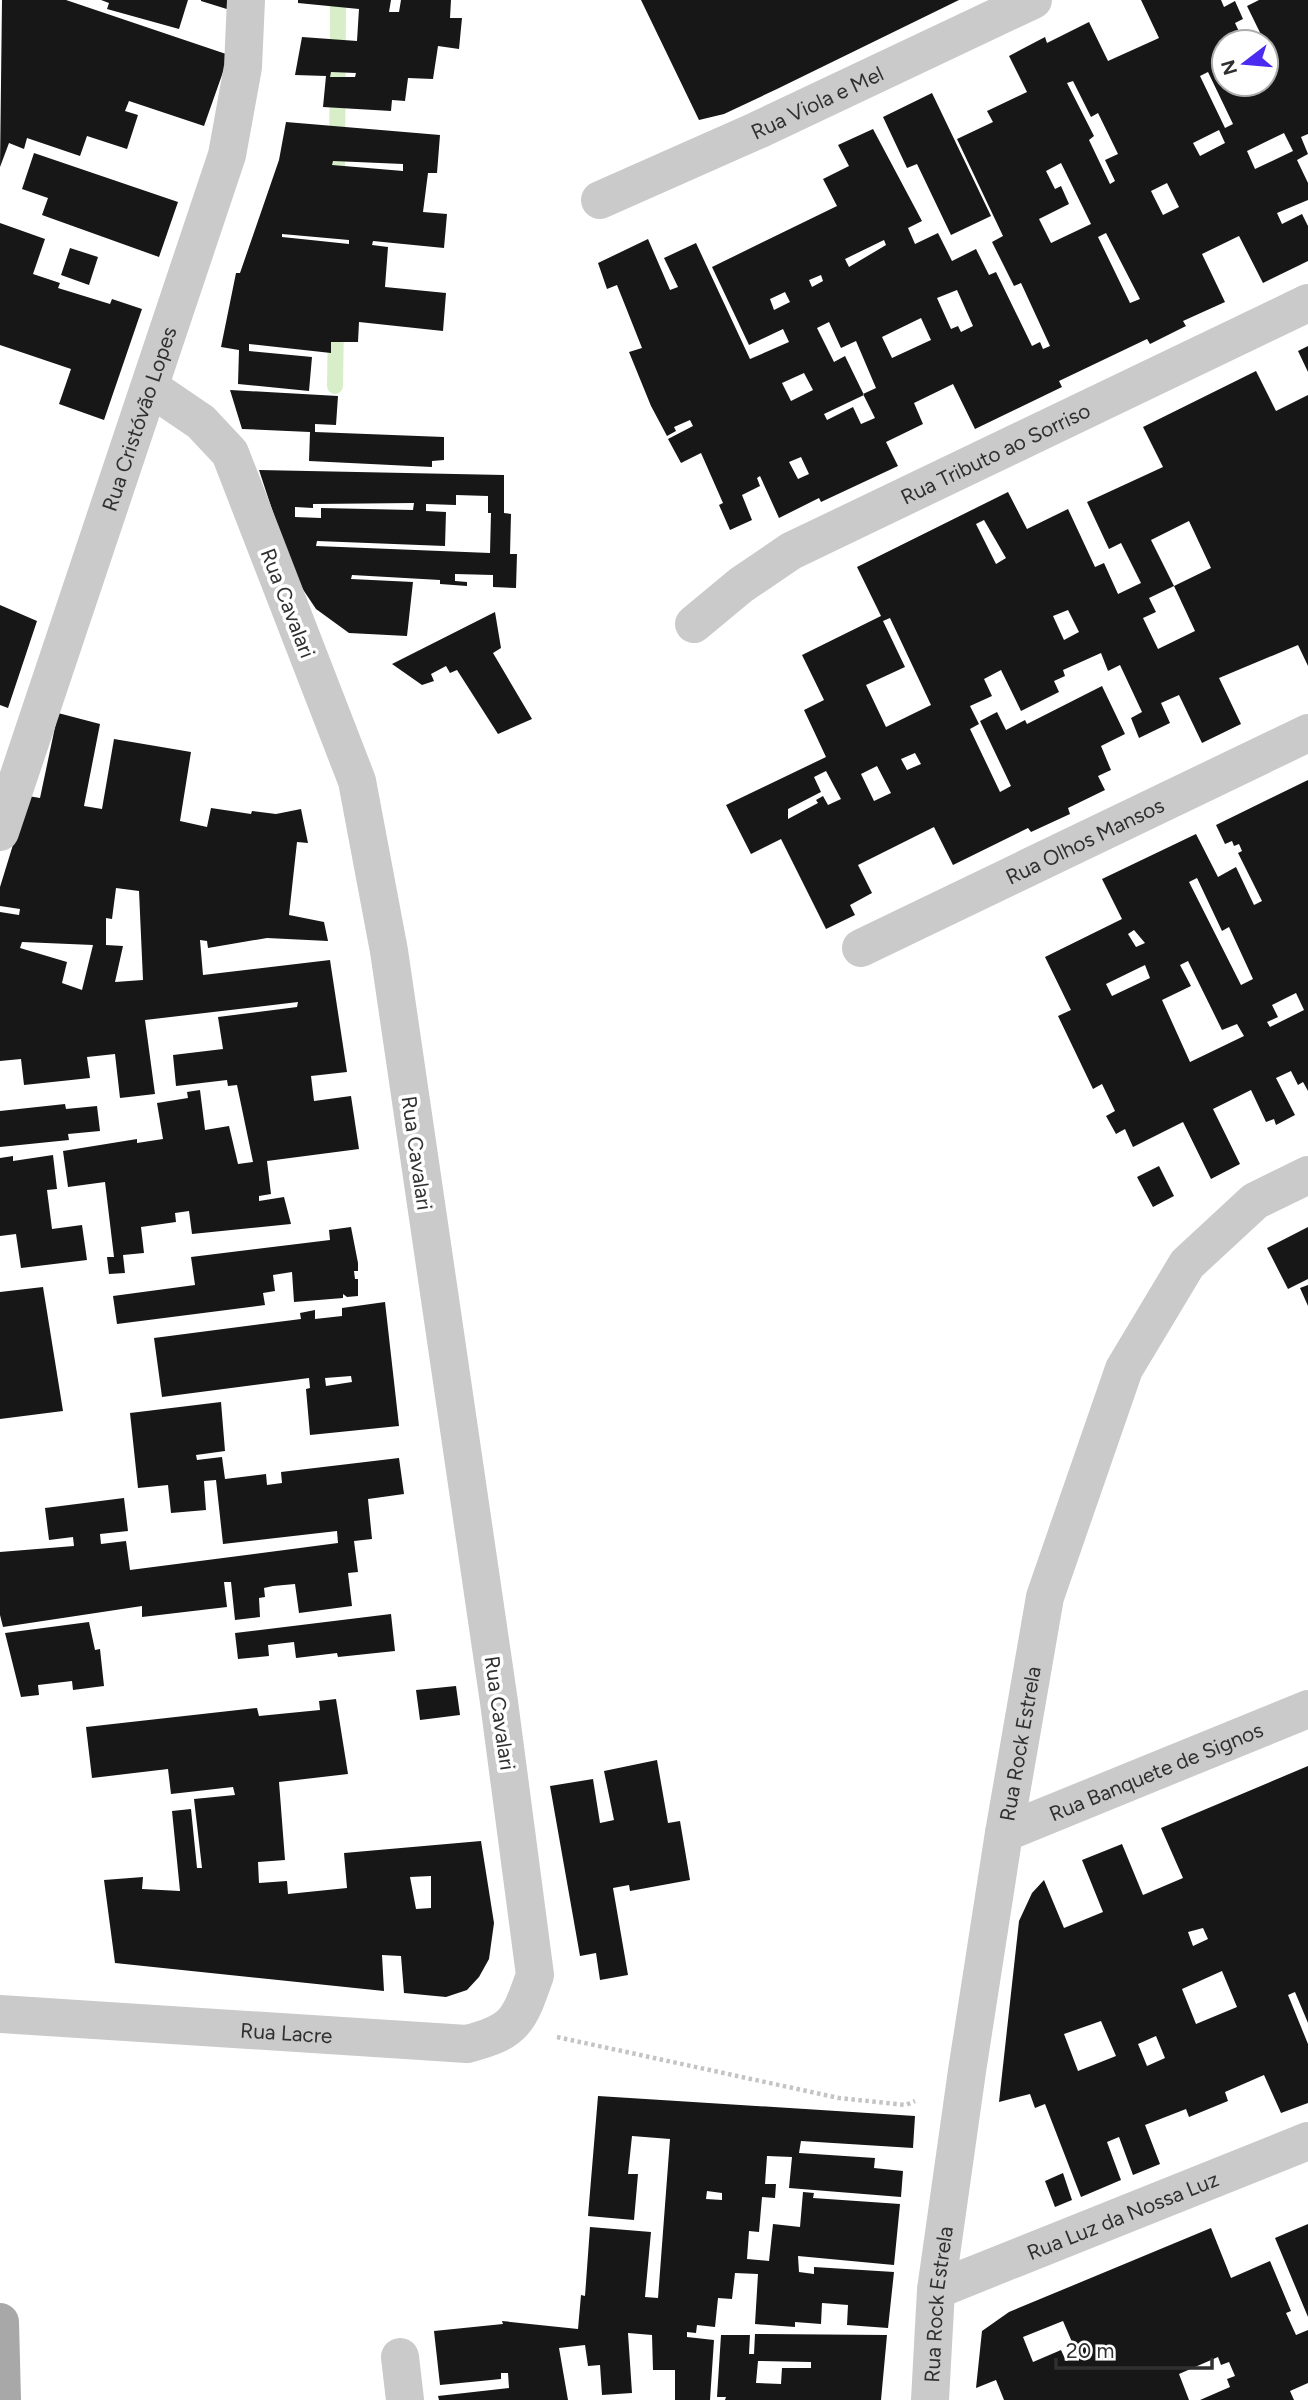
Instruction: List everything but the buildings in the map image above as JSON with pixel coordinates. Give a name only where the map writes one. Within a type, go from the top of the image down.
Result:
[{"type":"main road","points":[[0,2322],[2,2400]]},
{"type":"street","name":"Rua Cristóvão Lopes","points":[[0,832],[227,155],[243,67],[246,0]]},
{"type":"street","name":"Rua Viola e Mel","points":[[600,200],[758,130],[1033,0]]},
{"type":"street","name":"Rua Tributo ao Sorriso","points":[[694,624],[741,585],[791,551],[1308,303]]},
{"type":"street","name":"Rua Cavalari","points":[[151,388],[201,422],[230,453],[357,780],[389,951],[499,1702],[535,1975],[522,2014],[508,2027]]},
{"type":"street","name":"Rua Olhos Mansos","points":[[861,948],[1308,733]]},
{"type":"street","name":"Rua Rock Estrela","points":[[930,2400],[936,2290],[967,2071],[1004,1833],[1045,1597],[1124,1369],[1187,1264],[1255,1201],[1308,1175]]},
{"type":"street","name":"Rua Banquete de Signos","points":[[1004,1833],[1308,1709]]},
{"type":"street","name":"Rua Lacre","points":[[0,2014],[467,2044],[499,2036],[508,2027]]},
{"type":"street","name":"Rua Luz da Nossa Luz","points":[[936,2290],[1308,2141]]},
{"type":"street","points":[[400,2357],[405,2400]]},
{"type":"path","points":[[508,2027],[839,2098],[906,2105],[941,2089],[967,2071]]},
{"type":"waterway","points":[[337,184],[338,0]]},
{"type":"waterway","points":[[335,386],[336,322]]}]
